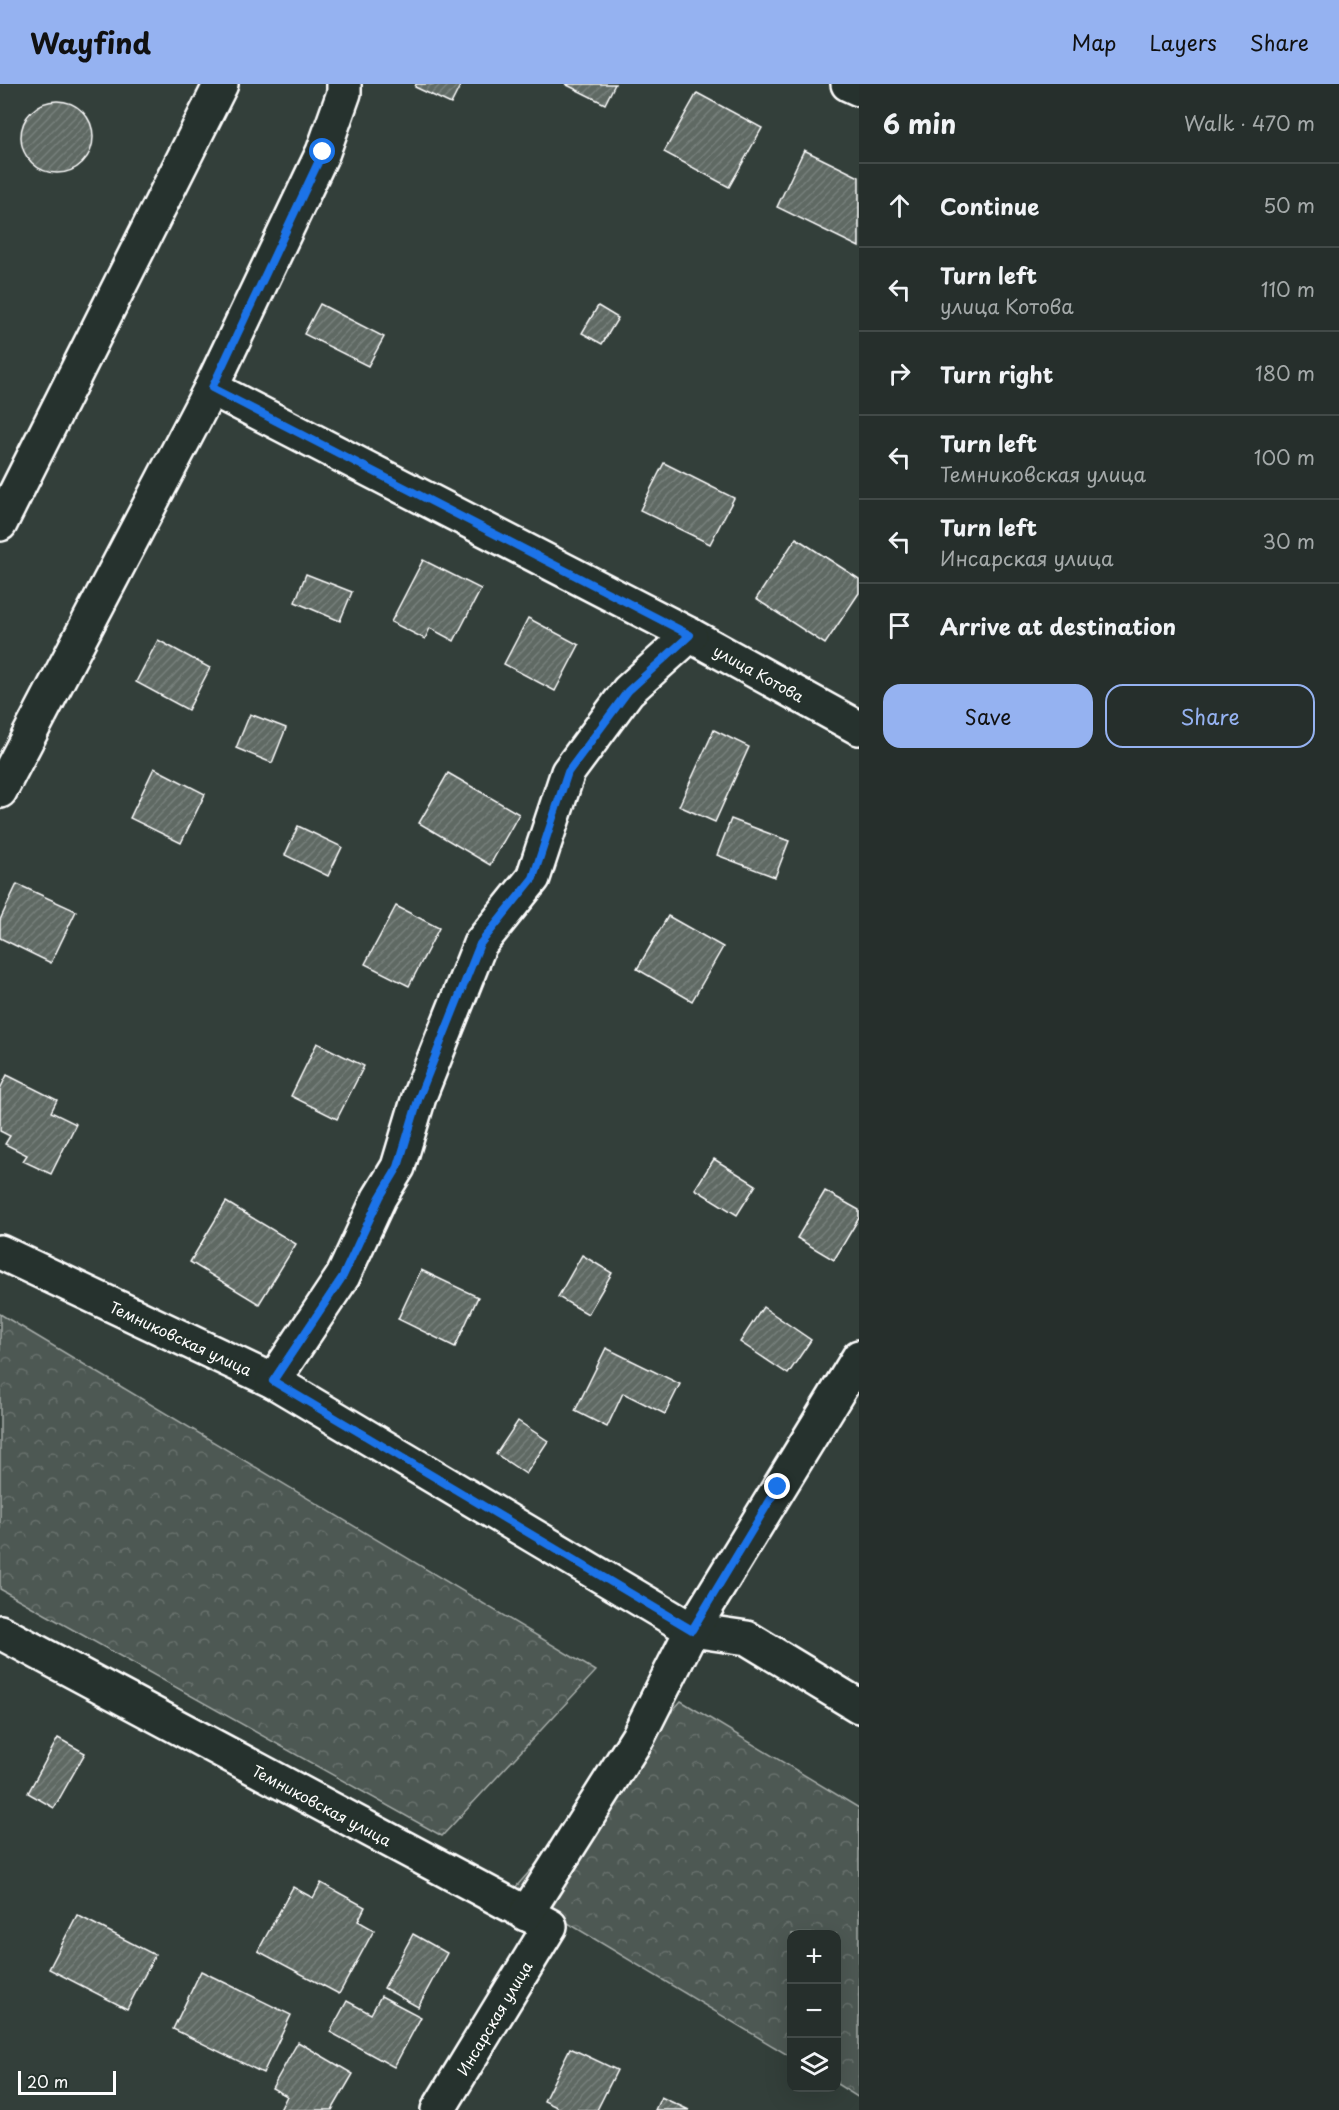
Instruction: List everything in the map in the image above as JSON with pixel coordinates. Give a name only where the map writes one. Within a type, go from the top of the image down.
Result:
[{"type":"street","points":[[0,524],[221,84]]},
{"type":"street","points":[[0,791],[212,388],[323,152],[344,93],[344,84]]},
{"type":"street","points":[[848,84],[859,90]]},
{"type":"street","name":"улица Котова","points":[[212,388],[690,635],[859,728]]},
{"type":"street","points":[[273,1381],[343,1276],[380,1197],[398,1167],[419,1097],[480,944],[533,878],[568,772],[628,691],[690,635]]},
{"type":"street","name":"Темниковская улица","points":[[0,1252],[273,1381],[692,1630],[747,1638],[859,1706]]},
{"type":"street","points":[[692,1630],[859,1357]]},
{"type":"street","name":"Инсарская улица","points":[[438,2110],[638,1737],[692,1630]]},
{"type":"street","name":"Темниковская улица","points":[[0,1632],[538,1920]]},
{"type":"green space","points":[[0,1314],[596,1671],[442,1836],[0,1589]]},
{"type":"green space","points":[[681,1701],[859,1808],[859,2098],[841,2087],[841,1930],[787,1930],[787,2055],[513,1890]]},
{"type":"building","points":[[416,84],[461,84],[451,104],[415,87]]},
{"type":"building","points":[[565,84],[615,84],[605,104]]},
{"type":"building","points":[[697,93],[762,128],[729,187],[664,152]]},
{"type":"building","points":[[57,101],[77,107],[87,117],[93,137],[87,157],[77,167],[57,173],[37,167],[27,157],[21,137],[27,117],[37,107]]},
{"type":"building","points":[[804,150],[859,177],[859,247],[777,207]]},
{"type":"building","points":[[320,304],[384,337],[368,366],[304,334]]},
{"type":"building","points":[[598,306],[618,318],[602,344],[582,333]]},
{"type":"building","points":[[664,463],[734,498],[710,544],[640,510]]},
{"type":"building","points":[[796,538],[859,579],[859,593],[825,644],[756,599]]},
{"type":"building","points":[[423,560],[481,589],[454,641],[430,628],[425,639],[391,622]]},
{"type":"building","points":[[306,574],[352,592],[340,621],[295,602]]},
{"type":"building","points":[[528,618],[579,645],[555,691],[504,664]]},
{"type":"building","points":[[158,640],[210,668],[188,710],[136,682]]},
{"type":"building","points":[[250,714],[286,728],[272,763],[236,748]]},
{"type":"building","points":[[714,730],[749,747],[715,822],[679,806]]},
{"type":"building","points":[[154,768],[205,794],[181,843],[130,818]]},
{"type":"building","points":[[448,773],[519,814],[490,865],[419,823]]},
{"type":"building","points":[[731,819],[789,841],[775,877],[717,855]]},
{"type":"building","points":[[298,826],[342,847],[328,876],[285,855]]},
{"type":"building","points":[[17,884],[76,911],[51,963],[0,938],[0,920]]},
{"type":"building","points":[[396,906],[439,928],[409,986],[365,964]]},
{"type":"building","points":[[668,916],[723,947],[692,1001],[637,969]]},
{"type":"building","points":[[317,1043],[364,1066],[337,1119],[291,1096]]},
{"type":"building","points":[[7,1075],[57,1100],[51,1112],[76,1124],[51,1174],[23,1161],[27,1155],[5,1144],[10,1136],[0,1131],[0,1089]]},
{"type":"building","points":[[714,1159],[756,1185],[737,1215],[695,1189]]},
{"type":"building","points":[[825,1191],[859,1210],[859,1218],[834,1260],[797,1238]]},
{"type":"building","points":[[226,1202],[296,1244],[259,1304],[190,1262]]},
{"type":"building","points":[[582,1255],[612,1273],[588,1314],[558,1297]]},
{"type":"building","points":[[421,1270],[478,1297],[455,1347],[398,1319]]},
{"type":"building","points":[[763,1307],[811,1340],[788,1374],[740,1342]]},
{"type":"building","points":[[606,1348],[680,1384],[665,1414],[623,1393],[607,1427],[575,1411]]},
{"type":"building","points":[[518,1421],[548,1441],[526,1474],[496,1454]]},
{"type":"building","points":[[58,1738],[85,1753],[54,1808],[28,1793]]},
{"type":"building","points":[[321,1883],[365,1907],[358,1921],[374,1930],[339,1994],[258,1951],[293,1887],[313,1898]]},
{"type":"building","points":[[77,1915],[155,1955],[127,2009],[49,1969]]},
{"type":"building","points":[[413,1934],[447,1953],[418,2007],[384,1988]]},
{"type":"building","points":[[201,1971],[291,2015],[263,2073],[173,2029]]},
{"type":"building","points":[[381,1996],[421,2017],[394,2067],[330,2032],[347,2001],[371,2014]]},
{"type":"building","points":[[298,2042],[353,2074],[332,2110],[280,2110],[287,2096],[272,2088]]},
{"type":"building","points":[[570,2048],[617,2070],[597,2110],[563,2110],[544,2101]]},
{"type":"building","points":[[661,2097],[689,2110],[655,2110]]},
{"type":"route","points":[[323,152],[212,388],[690,635],[628,691],[568,772],[533,878],[480,944],[419,1097],[398,1167],[380,1197],[343,1276],[273,1381],[692,1630],[778,1487]]}]
